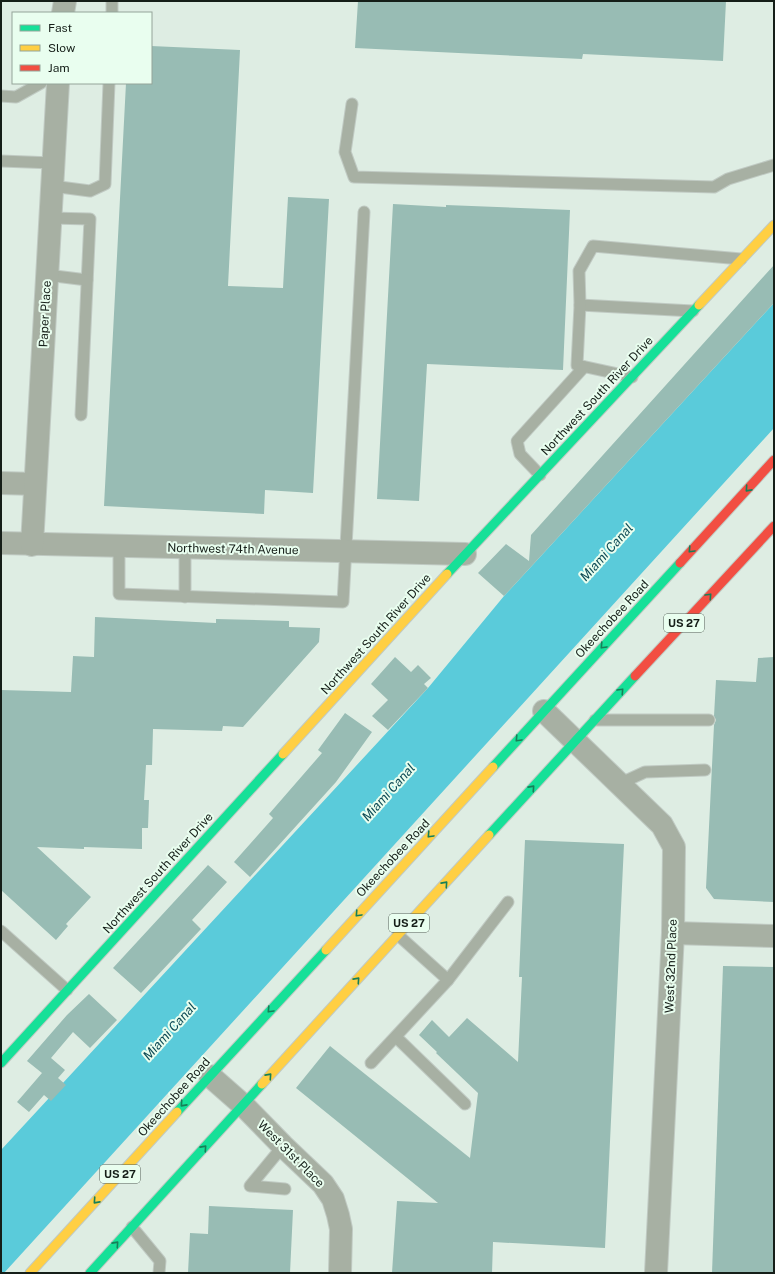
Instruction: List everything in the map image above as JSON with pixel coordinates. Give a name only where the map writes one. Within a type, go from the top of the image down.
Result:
[{"type":"main road","name":"Northwest South River Drive","points":[[1,1063],[465,554],[774,225]]},
{"type":"main road","name":"Okeechobee Road","points":[[30,1273],[774,460]]},
{"type":"main road","name":"US 27","points":[[90,1273],[574,741],[774,526]]},
{"type":"street","points":[[64,12],[65,1]]},
{"type":"street","name":"Paper Place","points":[[32,545],[58,84]]},
{"type":"street","points":[[1,483],[35,484]]},
{"type":"street","name":"Northwest 74th Avenue","points":[[1,544],[465,554]]},
{"type":"street","name":"West 32nd Place","points":[[544,711],[662,825],[674,847],[673,933],[656,1273]]},
{"type":"street","points":[[673,933],[774,936]]},
{"type":"street","name":"West 31st Place","points":[[210,1076],[243,1105],[323,1184],[333,1199],[341,1229],[340,1273]]},
{"type":"lane","points":[[112,1],[112,12]]},
{"type":"lane","points":[[1,96],[16,97],[39,84]]},
{"type":"lane","points":[[52,186],[90,190],[105,184],[109,84]]},
{"type":"lane","points":[[352,104],[345,152],[354,177],[714,187],[728,179],[774,165]]},
{"type":"lane","points":[[1,160],[53,163]]},
{"type":"lane","points":[[119,546],[119,594],[343,602],[364,212]]},
{"type":"lane","points":[[51,218],[90,219],[81,415]]},
{"type":"lane","points":[[632,377],[577,365],[580,305],[579,271],[594,246],[742,259]]},
{"type":"lane","points":[[47,275],[87,280]]},
{"type":"lane","points":[[580,305],[693,311]]},
{"type":"lane","points":[[540,475],[520,454],[517,441],[584,367]]},
{"type":"lane","points":[[184,548],[185,596]]},
{"type":"lane","points":[[594,720],[709,720]]},
{"type":"lane","points":[[620,784],[645,772],[705,770]]},
{"type":"lane","points":[[371,1064],[448,980],[508,902]]},
{"type":"lane","points":[[1,931],[67,990]]},
{"type":"lane","points":[[398,935],[448,980]]},
{"type":"lane","points":[[396,1037],[465,1104]]},
{"type":"lane","points":[[283,1146],[250,1186],[285,1189]]},
{"type":"lane","points":[[132,1227],[160,1261],[159,1273]]},
{"type":"water","name":"Miami Canal","points":[[774,303],[774,428],[4,1273],[1,1273],[1,1150],[428,688],[504,596]]},
{"type":"building","points":[[358,1],[726,1],[723,61],[583,54],[582,59],[355,48]]},
{"type":"building","points":[[152,46],[240,50],[228,286],[283,288],[288,197],[329,199],[313,493],[265,490],[264,514],[104,506],[126,84],[152,84]]},
{"type":"building","points":[[393,204],[446,207],[446,205],[570,210],[563,370],[427,364],[419,501],[377,499]]},
{"type":"building","points":[[774,265],[774,303],[504,596],[478,573],[506,544],[529,561],[531,535]]},
{"type":"building","points":[[95,617],[216,623],[216,619],[289,621],[289,627],[320,628],[319,642],[243,727],[223,726],[222,731],[153,729],[152,765],[146,765],[144,800],[149,800],[148,828],[142,828],[142,849],[37,847],[91,897],[66,924],[68,926],[56,940],[1,890],[1,690],[71,692],[73,656],[94,657]]},
{"type":"building","points":[[395,657],[411,672],[418,665],[431,678],[424,684],[428,688],[388,730],[372,716],[388,700],[371,684]]},
{"type":"building","points":[[774,657],[774,902],[714,899],[706,888],[714,725],[716,720],[714,716],[716,680],[756,682],[758,658]]},
{"type":"building","points":[[345,713],[372,732],[336,782],[250,877],[234,862],[273,818],[269,814],[322,753],[318,750]]},
{"type":"building","points":[[525,840],[624,844],[605,1248],[493,1242],[492,1273],[392,1273],[397,1201],[438,1203],[296,1088],[330,1046],[470,1158],[478,1093],[419,1035],[432,1020],[449,1037],[467,1018],[518,1062],[522,977],[519,977]]},
{"type":"building","points":[[208,865],[227,882],[192,920],[201,929],[141,993],[113,968]]},
{"type":"building","points":[[723,966],[774,967],[774,1273],[712,1273]]},
{"type":"building","points":[[89,994],[117,1020],[90,1048],[73,1032],[51,1058],[65,1070],[58,1078],[66,1085],[51,1101],[44,1095],[29,1112],[17,1102],[42,1073],[27,1061],[67,1015]]},
{"type":"building","points":[[209,1206],[293,1210],[290,1273],[188,1273],[190,1233],[208,1234]]},
{"type":"traffic: fast","points":[[447,574],[699,305]]},
{"type":"traffic: fast","points":[[493,767],[680,563]]},
{"type":"traffic: fast","points":[[489,835],[635,676]]},
{"type":"traffic: fast","points":[[1,1063],[283,754]]},
{"type":"traffic: fast","points":[[177,1112],[326,950]]},
{"type":"traffic: fast","points":[[90,1273],[262,1084]]},
{"type":"traffic: slow","points":[[699,305],[774,225]]},
{"type":"traffic: slow","points":[[283,754],[447,574]]},
{"type":"traffic: slow","points":[[326,950],[493,767]]},
{"type":"traffic: slow","points":[[262,1084],[489,835]]},
{"type":"traffic: slow","points":[[30,1273],[177,1112]]},
{"type":"traffic: jam","points":[[680,563],[774,460]]},
{"type":"traffic: jam","points":[[635,676],[774,526]]}]
